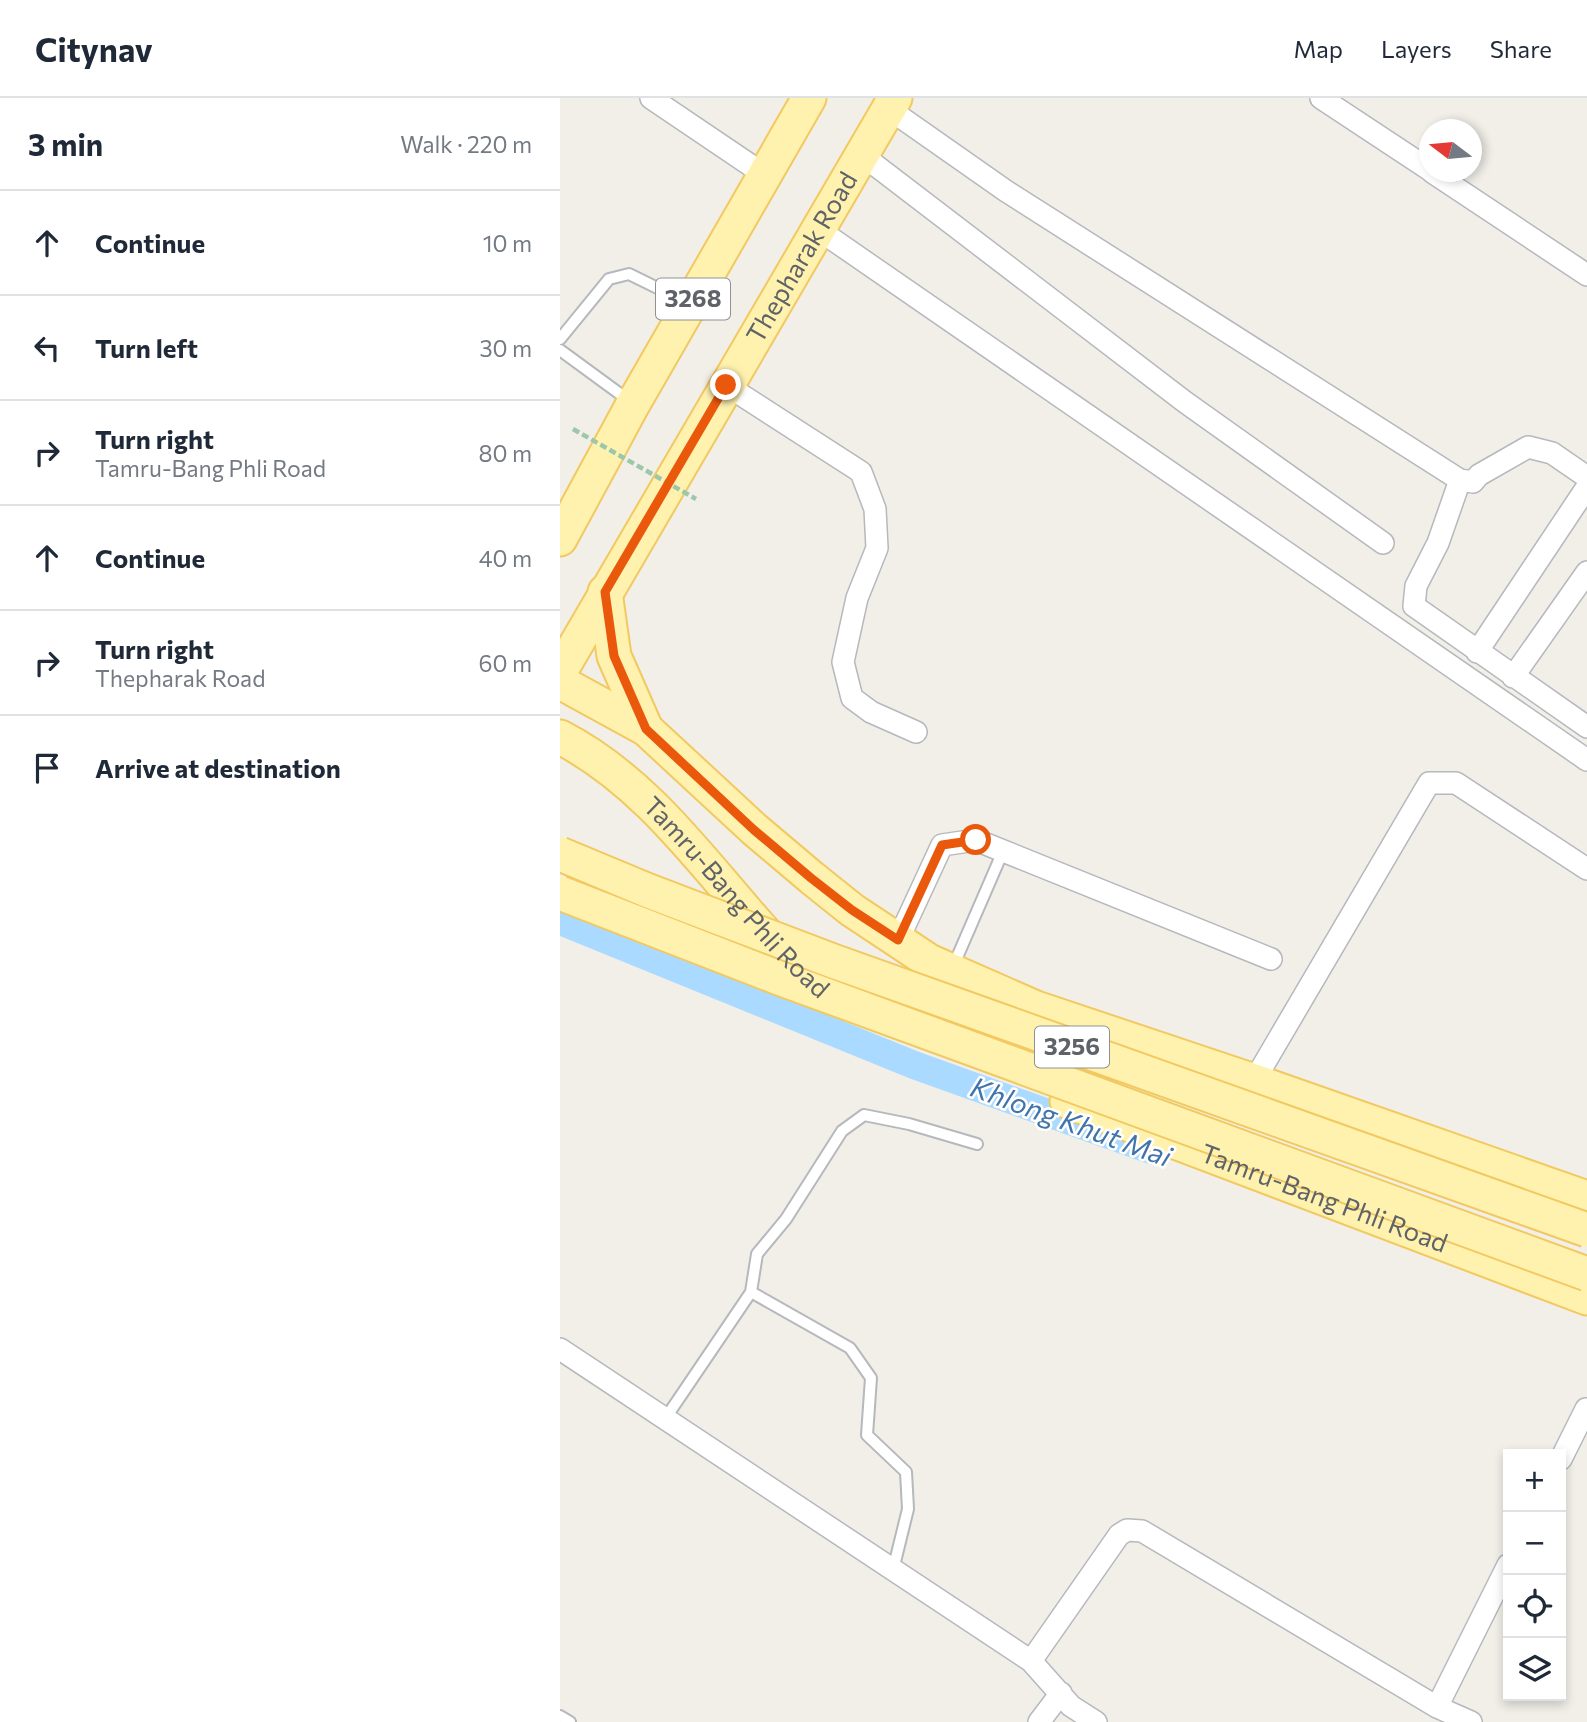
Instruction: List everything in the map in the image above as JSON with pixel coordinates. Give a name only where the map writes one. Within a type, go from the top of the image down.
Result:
[{"type":"main road","name":"3268","points":[[560,539],[571,513],[809,98]]},
{"type":"main road","name":"Thepharak Road","points":[[560,673],[892,103]]},
{"type":"main road","points":[[605,592],[614,656],[646,729]]},
{"type":"main road","name":"Tamru-Bang Phli Road","points":[[560,682],[646,729],[754,830],[811,878],[852,910],[929,961],[1036,1008],[1587,1198]]},
{"type":"main road","name":"Tamru-Bang Phli Road","points":[[560,737],[645,797],[700,855],[776,945],[814,983],[853,1012],[889,1032],[1587,1298]]},
{"type":"main road","points":[[560,762],[600,763]]},
{"type":"main road","name":"3256","points":[[560,854],[833,961],[1587,1230]]},
{"type":"main road","name":"3256","points":[[560,893],[805,987],[1587,1274]]},
{"type":"street","points":[[651,98],[765,174]]},
{"type":"street","points":[[1321,98],[1419,163]]},
{"type":"street","points":[[892,103],[1006,191],[1460,480],[1473,482],[1479,475],[1528,447],[1552,453],[1587,477]]},
{"type":"street","points":[[862,155],[1185,402],[1383,543]]},
{"type":"street","points":[[1448,182],[1587,275]]},
{"type":"street","points":[[819,230],[1587,760]]},
{"type":"street","points":[[726,385],[860,472],[875,509],[877,548],[857,598],[843,662],[852,698],[871,712],[916,732]]},
{"type":"street","points":[[1460,480],[1438,543],[1416,586],[1413,606],[1587,727]]},
{"type":"street","points":[[1477,652],[1587,487]]},
{"type":"street","points":[[1513,677],[1587,572]]},
{"type":"street","points":[[1254,1081],[1429,783],[1456,783],[1587,869]]},
{"type":"street","points":[[898,940],[942,845],[976,840],[1004,849],[1271,959]]},
{"type":"street","points":[[560,1349],[1031,1661],[1072,1706],[1096,1722]]},
{"type":"street","points":[[1566,1449],[1586,1409]]},
{"type":"street","points":[[1031,1661],[1119,1535],[1127,1530],[1142,1531],[1437,1707],[1471,1722]]},
{"type":"street","points":[[1437,1707],[1503,1575]]},
{"type":"street","points":[[1039,1722],[1061,1693]]},
{"type":"lane","points":[[560,340],[609,279],[629,274],[690,304]]},
{"type":"lane","points":[[560,350],[633,404]]},
{"type":"lane","points":[[951,971],[1004,849]]},
{"type":"lane","points":[[665,1419],[751,1292],[757,1254],[786,1219],[842,1131],[864,1115],[909,1124],[977,1144]]},
{"type":"lane","points":[[751,1292],[850,1348],[871,1378],[867,1435],[906,1472],[908,1509],[893,1570]]},
{"type":"lane","points":[[560,1716],[570,1722]]},
{"type":"path","points":[[573,429],[696,499]]},
{"type":"waterway","name":"Khlong Khut Mai","points":[[560,921],[914,1065],[1154,1151]]},
{"type":"route","points":[[726,385],[605,592],[614,656],[646,729],[754,830],[811,878],[852,910],[898,940],[942,845],[976,840]]}]
